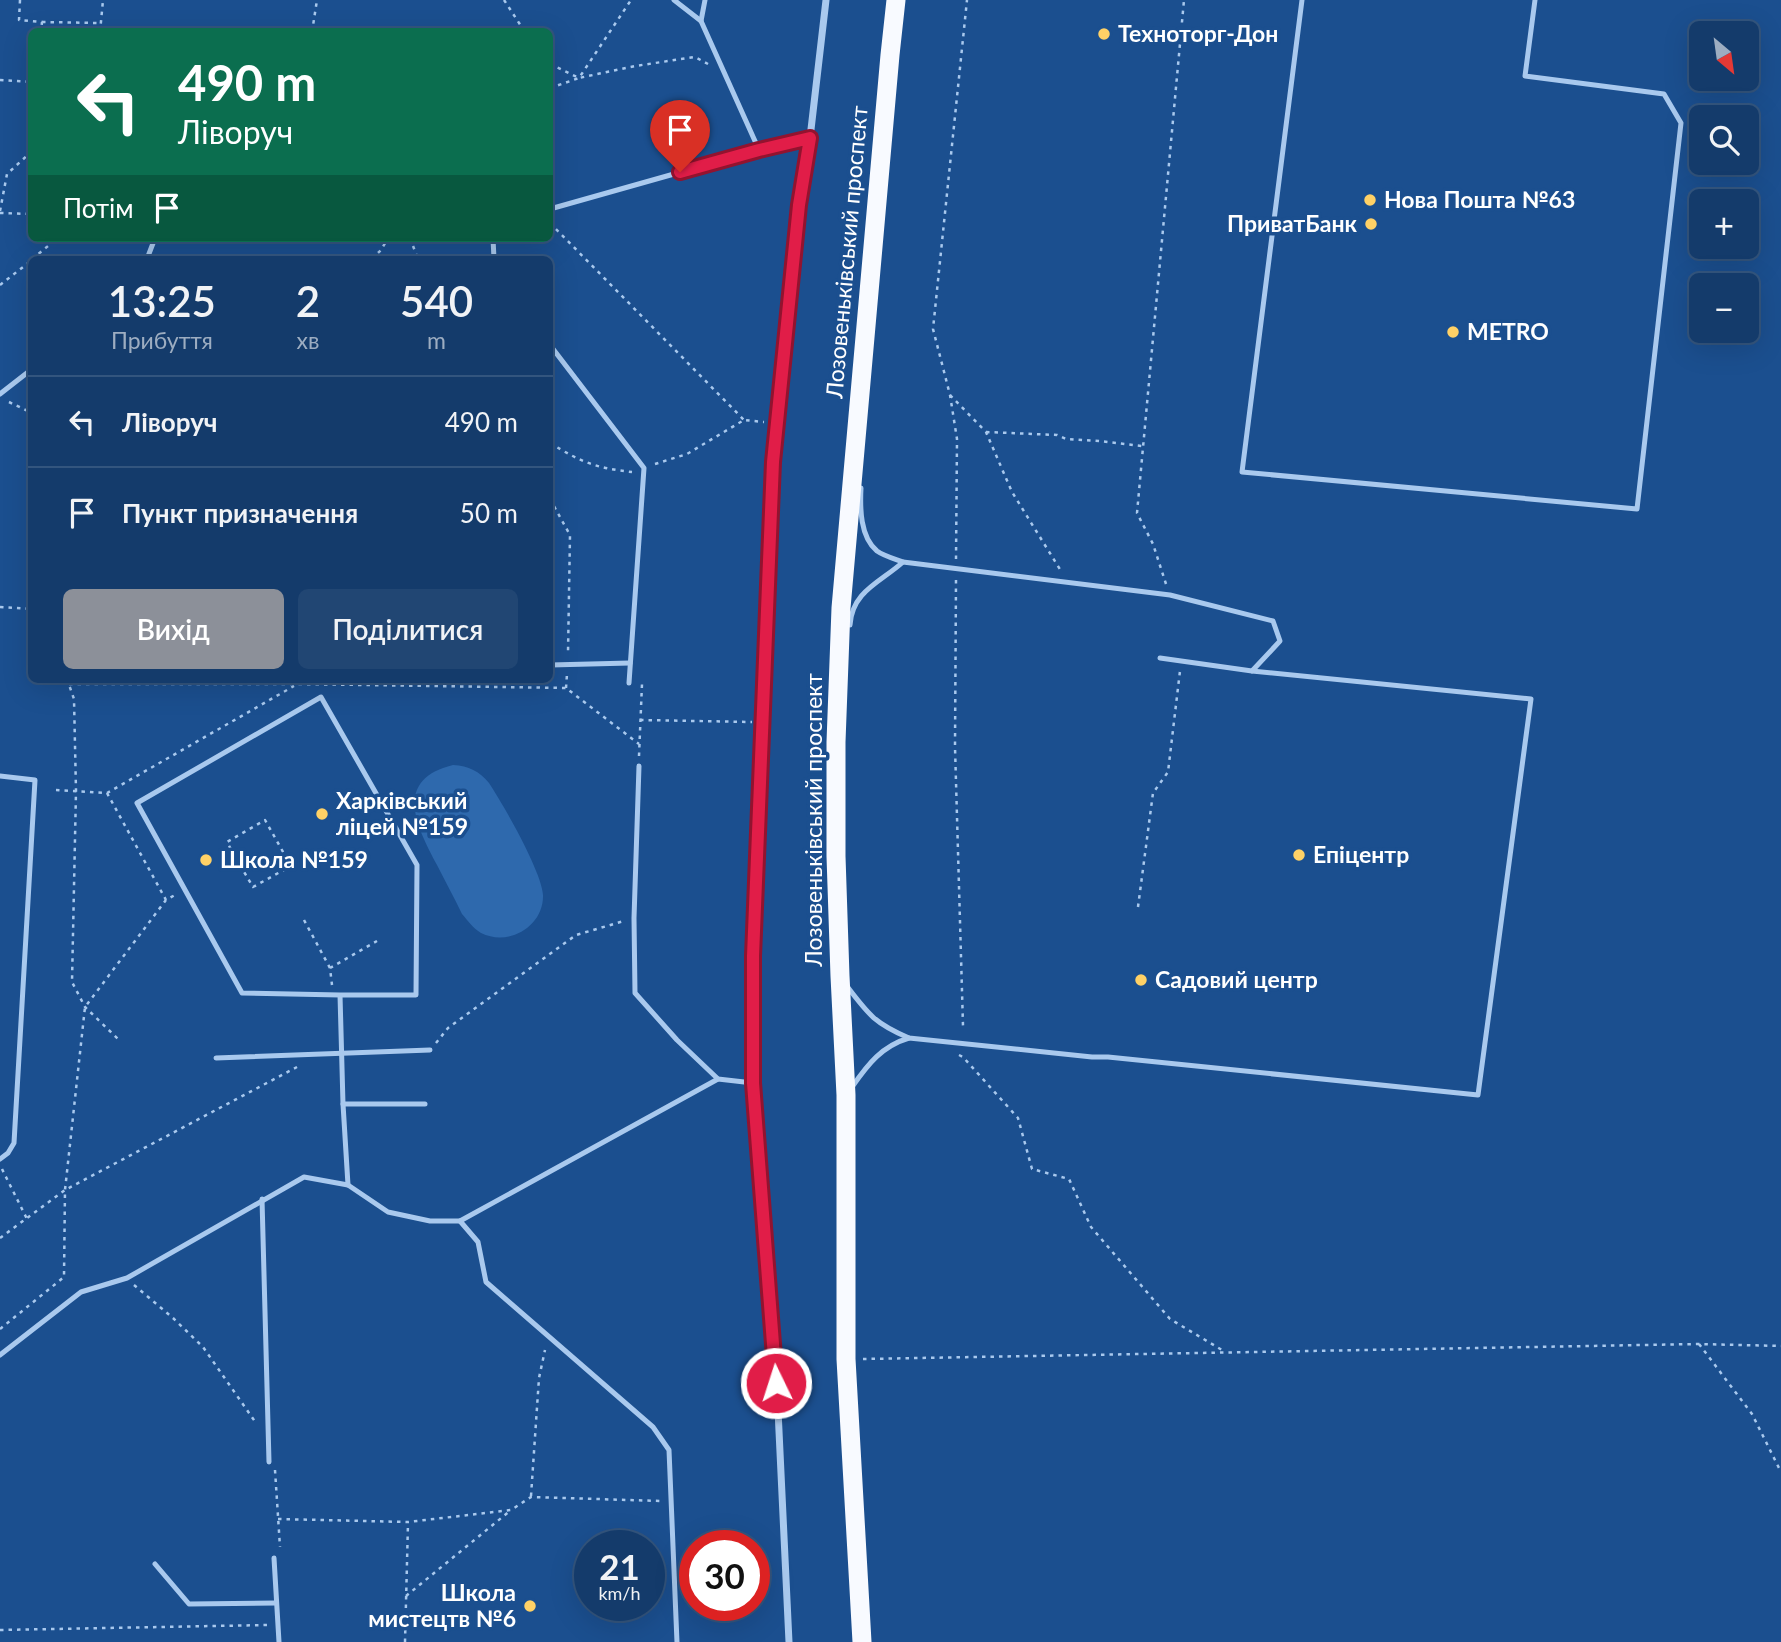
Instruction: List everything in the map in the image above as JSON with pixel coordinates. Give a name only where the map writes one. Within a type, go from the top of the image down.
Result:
[{"type":"highway","name":"Лозовеньківський проспект","points":[[862,1642],[846,1359],[846,1095],[840,976],[836,742],[841,608],[860,426],[896,0]]},
{"type":"street","points":[[789,1642],[778,1410],[753,1083],[753,956],[773,462],[799,205],[810,138],[826,0]]},
{"type":"lane","points":[[674,0],[701,21],[759,150]]},
{"type":"lane","points":[[701,21],[705,0]]},
{"type":"lane","points":[[1302,0],[1242,472],[1637,509],[1681,123],[1664,94],[1525,76],[1535,0]]},
{"type":"lane","points":[[553,208],[810,138]]},
{"type":"lane","points":[[553,349],[644,468],[629,682]]},
{"type":"lane","points":[[0,396],[28,372]]},
{"type":"lane","points":[[861,483],[860,509],[867,540],[878,552],[903,562],[1170,595],[1273,621],[1280,641],[1252,671]]},
{"type":"lane","points":[[849,631],[858,598],[877,580],[891,573],[903,562]]},
{"type":"lane","points":[[840,976],[875,1020],[909,1038],[1478,1095],[1531,699],[1252,671],[1160,658]]},
{"type":"lane","points":[[553,666],[630,663]]},
{"type":"lane","points":[[321,697],[417,865],[416,995],[242,993],[184,889],[137,803],[321,697]]},
{"type":"lane","points":[[836,742],[842,722]]},
{"type":"lane","points":[[639,766],[634,918],[635,993],[677,1040],[718,1079]]},
{"type":"lane","points":[[0,776],[35,780],[14,1143],[0,1159]]},
{"type":"lane","points":[[341,995],[348,1185]]},
{"type":"lane","points":[[846,1095],[877,1055],[889,1046],[909,1038]]},
{"type":"lane","points":[[215,1058],[430,1050]]},
{"type":"lane","points":[[0,1355],[81,1293],[127,1278],[304,1177],[348,1185],[388,1212],[430,1221],[460,1221],[718,1079],[753,1083]]},
{"type":"lane","points":[[343,1104],[425,1104]]},
{"type":"lane","points":[[262,1199],[270,1462]]},
{"type":"lane","points":[[460,1221],[478,1242],[486,1282],[653,1427],[669,1450],[677,1642]]},
{"type":"lane","points":[[274,1558],[279,1642]]},
{"type":"lane","points":[[155,1564],[189,1604],[276,1603]]},
{"type":"path","points":[[20,0],[19,20],[100,23]]},
{"type":"path","points":[[100,28],[103,0]]},
{"type":"path","points":[[313,28],[317,0]]},
{"type":"path","points":[[504,0],[522,28]]},
{"type":"path","points":[[579,78],[631,0]]},
{"type":"path","points":[[963,1026],[955,747],[957,439],[950,395],[933,329],[967,0]]},
{"type":"path","points":[[1170,595],[1153,544],[1138,513],[1184,0]]},
{"type":"path","points":[[41,28],[42,22]]},
{"type":"path","points":[[553,87],[579,78],[635,66],[695,57],[724,72]]},
{"type":"path","points":[[553,65],[579,78]]},
{"type":"path","points":[[0,80],[28,82]]},
{"type":"path","points":[[28,155],[7,174],[0,212],[28,214]]},
{"type":"path","points":[[553,226],[744,420]]},
{"type":"path","points":[[36,256],[53,242]]},
{"type":"path","points":[[375,256],[386,242]]},
{"type":"path","points":[[0,285],[28,262]]},
{"type":"path","points":[[950,395],[986,432],[1012,492],[1068,583]]},
{"type":"path","points":[[0,396],[28,411]]},
{"type":"path","points":[[553,445],[580,461],[602,468],[632,472],[687,454],[744,420],[777,423]]},
{"type":"path","points":[[986,432],[1057,435],[1066,439],[1142,446]]},
{"type":"path","points":[[553,505],[570,536],[566,688]]},
{"type":"path","points":[[0,607],[28,609]]},
{"type":"path","points":[[1138,907],[1153,793],[1168,772],[1180,668]]},
{"type":"path","points":[[629,682],[642,684],[639,766]]},
{"type":"path","points":[[118,1040],[85,1007],[72,982],[76,791],[74,699],[69,684],[566,688],[639,744]]},
{"type":"path","points":[[56,789],[107,793],[297,684]]},
{"type":"path","points":[[640,720],[763,722]]},
{"type":"path","points":[[107,793],[166,900]]},
{"type":"path","points":[[265,820],[291,866],[253,887],[237,860],[227,842],[265,820]]},
{"type":"path","points":[[227,865],[237,860]]},
{"type":"path","points":[[0,1329],[64,1277],[65,1190],[85,1007],[166,900],[184,889]]},
{"type":"path","points":[[430,1050],[448,1028],[576,935],[634,918]]},
{"type":"path","points":[[304,920],[330,968],[332,995]]},
{"type":"path","points":[[330,968],[377,941]]},
{"type":"path","points":[[951,1051],[963,1057],[1018,1118],[1032,1170],[1069,1179],[1091,1227],[1170,1320],[1225,1352]]},
{"type":"path","points":[[0,1238],[65,1190],[321,1054]]},
{"type":"path","points":[[0,1166],[27,1219]]},
{"type":"path","points":[[127,1278],[204,1347],[268,1441]]},
{"type":"path","points":[[531,1497],[539,1378],[548,1337]]},
{"type":"path","points":[[1699,1344],[1752,1414],[1781,1472]]},
{"type":"path","points":[[846,1359],[1699,1344],[1781,1346]]},
{"type":"path","points":[[270,1462],[275,1462],[280,1559],[274,1558]]},
{"type":"path","points":[[406,1596],[511,1510],[531,1497],[671,1501]]},
{"type":"path","points":[[278,1519],[408,1522],[511,1510]]},
{"type":"path","points":[[405,1642],[408,1522]]},
{"type":"path","points":[[0,1630],[278,1625]]},
{"type":"shaded area","points":[[453,765],[473,770],[489,783],[521,838],[541,884],[542,906],[538,916],[523,931],[513,935],[492,937],[481,933],[462,914],[417,821],[416,793],[422,782],[434,772]]},
{"type":"place","name":"Техноторг-Дон","points":[[1104,34]]},
{"type":"place","name":"Нова Пошта №63","points":[[1370,200]]},
{"type":"place","name":"ПриватБанк","points":[[1371,224]]},
{"type":"place","name":"METRO","points":[[1453,332]]},
{"type":"place","name":"Харківський ліцей №159","points":[[322,814]]},
{"type":"place","name":"Епіцентр","points":[[1299,855]]},
{"type":"place","name":"Школа №159","points":[[206,860]]},
{"type":"place","name":"Садовий центр","points":[[1141,980]]},
{"type":"place","name":"Школа мистецтв №6","points":[[530,1606]]},
{"type":"route","points":[[680,172],[810,138],[799,205],[773,462],[753,956],[753,1083],[776,1383]]}]
